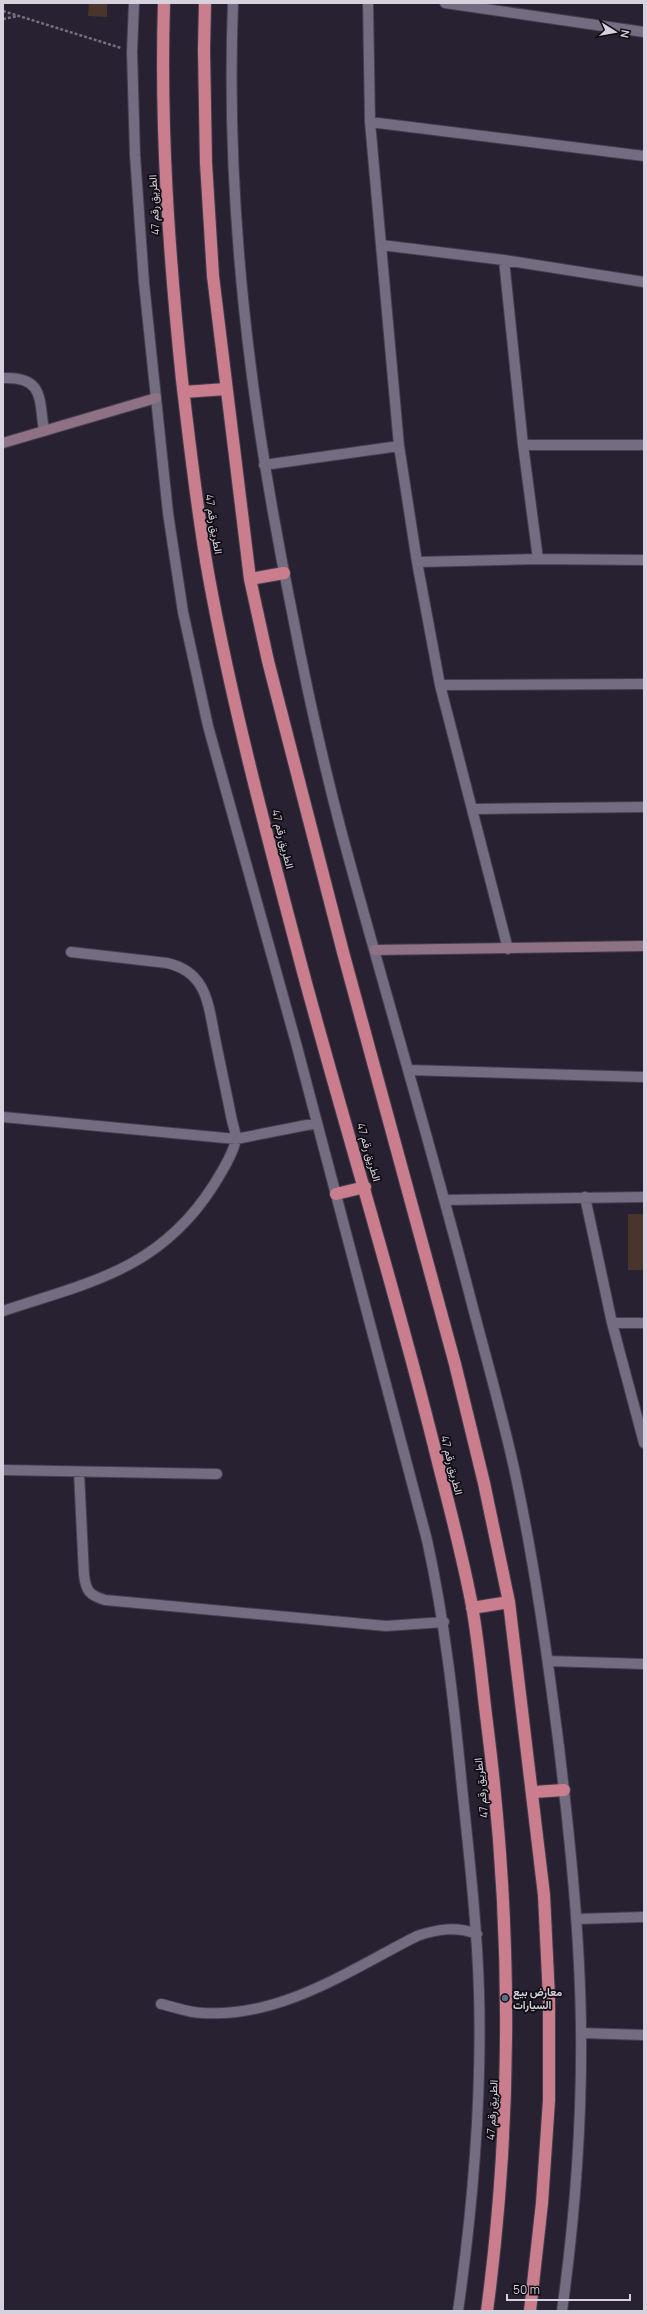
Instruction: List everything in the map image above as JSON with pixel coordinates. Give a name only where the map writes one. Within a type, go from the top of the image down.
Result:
[{"type":"highway","name":"الطريق رقم 47","points":[[164,3],[164,158],[171,275],[199,515],[227,667],[303,970],[365,1186],[415,1369],[472,1608],[495,1782],[502,1869],[506,1956],[507,2043],[504,2130],[498,2218],[487,2311]]},
{"type":"highway","points":[[205,3],[206,163],[213,276],[250,579],[268,661],[343,952],[455,1364],[484,1483],[509,1602],[534,1792],[545,1910],[549,1998],[549,2100],[542,2203],[530,2311]]},
{"type":"highway","points":[[184,392],[226,389]]},
{"type":"highway","points":[[250,579],[284,573]]},
{"type":"highway","points":[[336,1194],[365,1186]]},
{"type":"highway","points":[[472,1608],[509,1602]]},
{"type":"highway","points":[[534,1792],[564,1790]]},
{"type":"street","points":[[134,3],[132,52],[135,155],[144,283],[175,562],[195,669],[427,1540],[444,1622],[477,1934],[479,1994],[477,2119],[458,2311]]},
{"type":"street","points":[[233,3],[232,95],[239,248],[245,324],[264,465],[284,573],[340,826],[445,1200],[513,1466],[531,1554],[548,1661],[564,1790],[576,1919],[581,2033],[578,2149],[574,2208],[562,2311]]},
{"type":"street","points":[[368,3],[370,122],[399,446],[417,562],[440,685],[474,809],[508,949]]},
{"type":"street","points":[[445,3],[644,32]]},
{"type":"street","points":[[370,122],[644,156]]},
{"type":"street","points":[[381,245],[504,260],[644,282]]},
{"type":"street","points":[[504,260],[523,444],[538,559]]},
{"type":"street","points":[[3,378],[29,381],[38,390],[44,431]]},
{"type":"street","points":[[3,442],[156,398]]},
{"type":"street","points":[[523,444],[644,445]]},
{"type":"street","points":[[264,465],[399,446]]},
{"type":"street","points":[[417,562],[538,559],[644,560]]},
{"type":"street","points":[[440,685],[644,684]]},
{"type":"street","points":[[474,809],[644,807]]},
{"type":"street","points":[[374,950],[644,946]]},
{"type":"street","points":[[3,1311],[114,1274],[147,1256],[176,1232],[201,1205],[221,1173],[236,1139],[206,996],[192,973],[179,966],[167,963],[71,952]]},
{"type":"street","points":[[409,1070],[644,1077]]},
{"type":"street","points":[[3,1117],[236,1139],[317,1123]]},
{"type":"street","points":[[585,1197],[612,1322],[644,1443]]},
{"type":"street","points":[[445,1200],[644,1197]]},
{"type":"street","points":[[612,1322],[644,1323]]},
{"type":"street","points":[[3,1470],[217,1474]]},
{"type":"street","points":[[78,1472],[84,1575],[86,1589],[93,1596],[105,1600],[367,1625],[408,1626],[444,1622]]},
{"type":"street","points":[[548,1661],[644,1664]]},
{"type":"street","points":[[576,1919],[644,1917]]},
{"type":"street","points":[[162,2004],[201,2013],[243,2012],[264,2008],[297,1997],[417,1936],[432,1931],[462,1928],[477,1934]]},
{"type":"street","points":[[581,2033],[644,2035]]},
{"type":"path","points":[[3,11],[132,52]]},
{"type":"path","points":[[3,19],[18,16]]},
{"type":"building","points":[[89,3],[107,3],[107,17],[88,16]]},
{"type":"building","points":[[628,1214],[644,1214],[643,1270],[628,1270]]},
{"type":"place","name":"معارض بيع السيارات","points":[[505,1998]]}]
